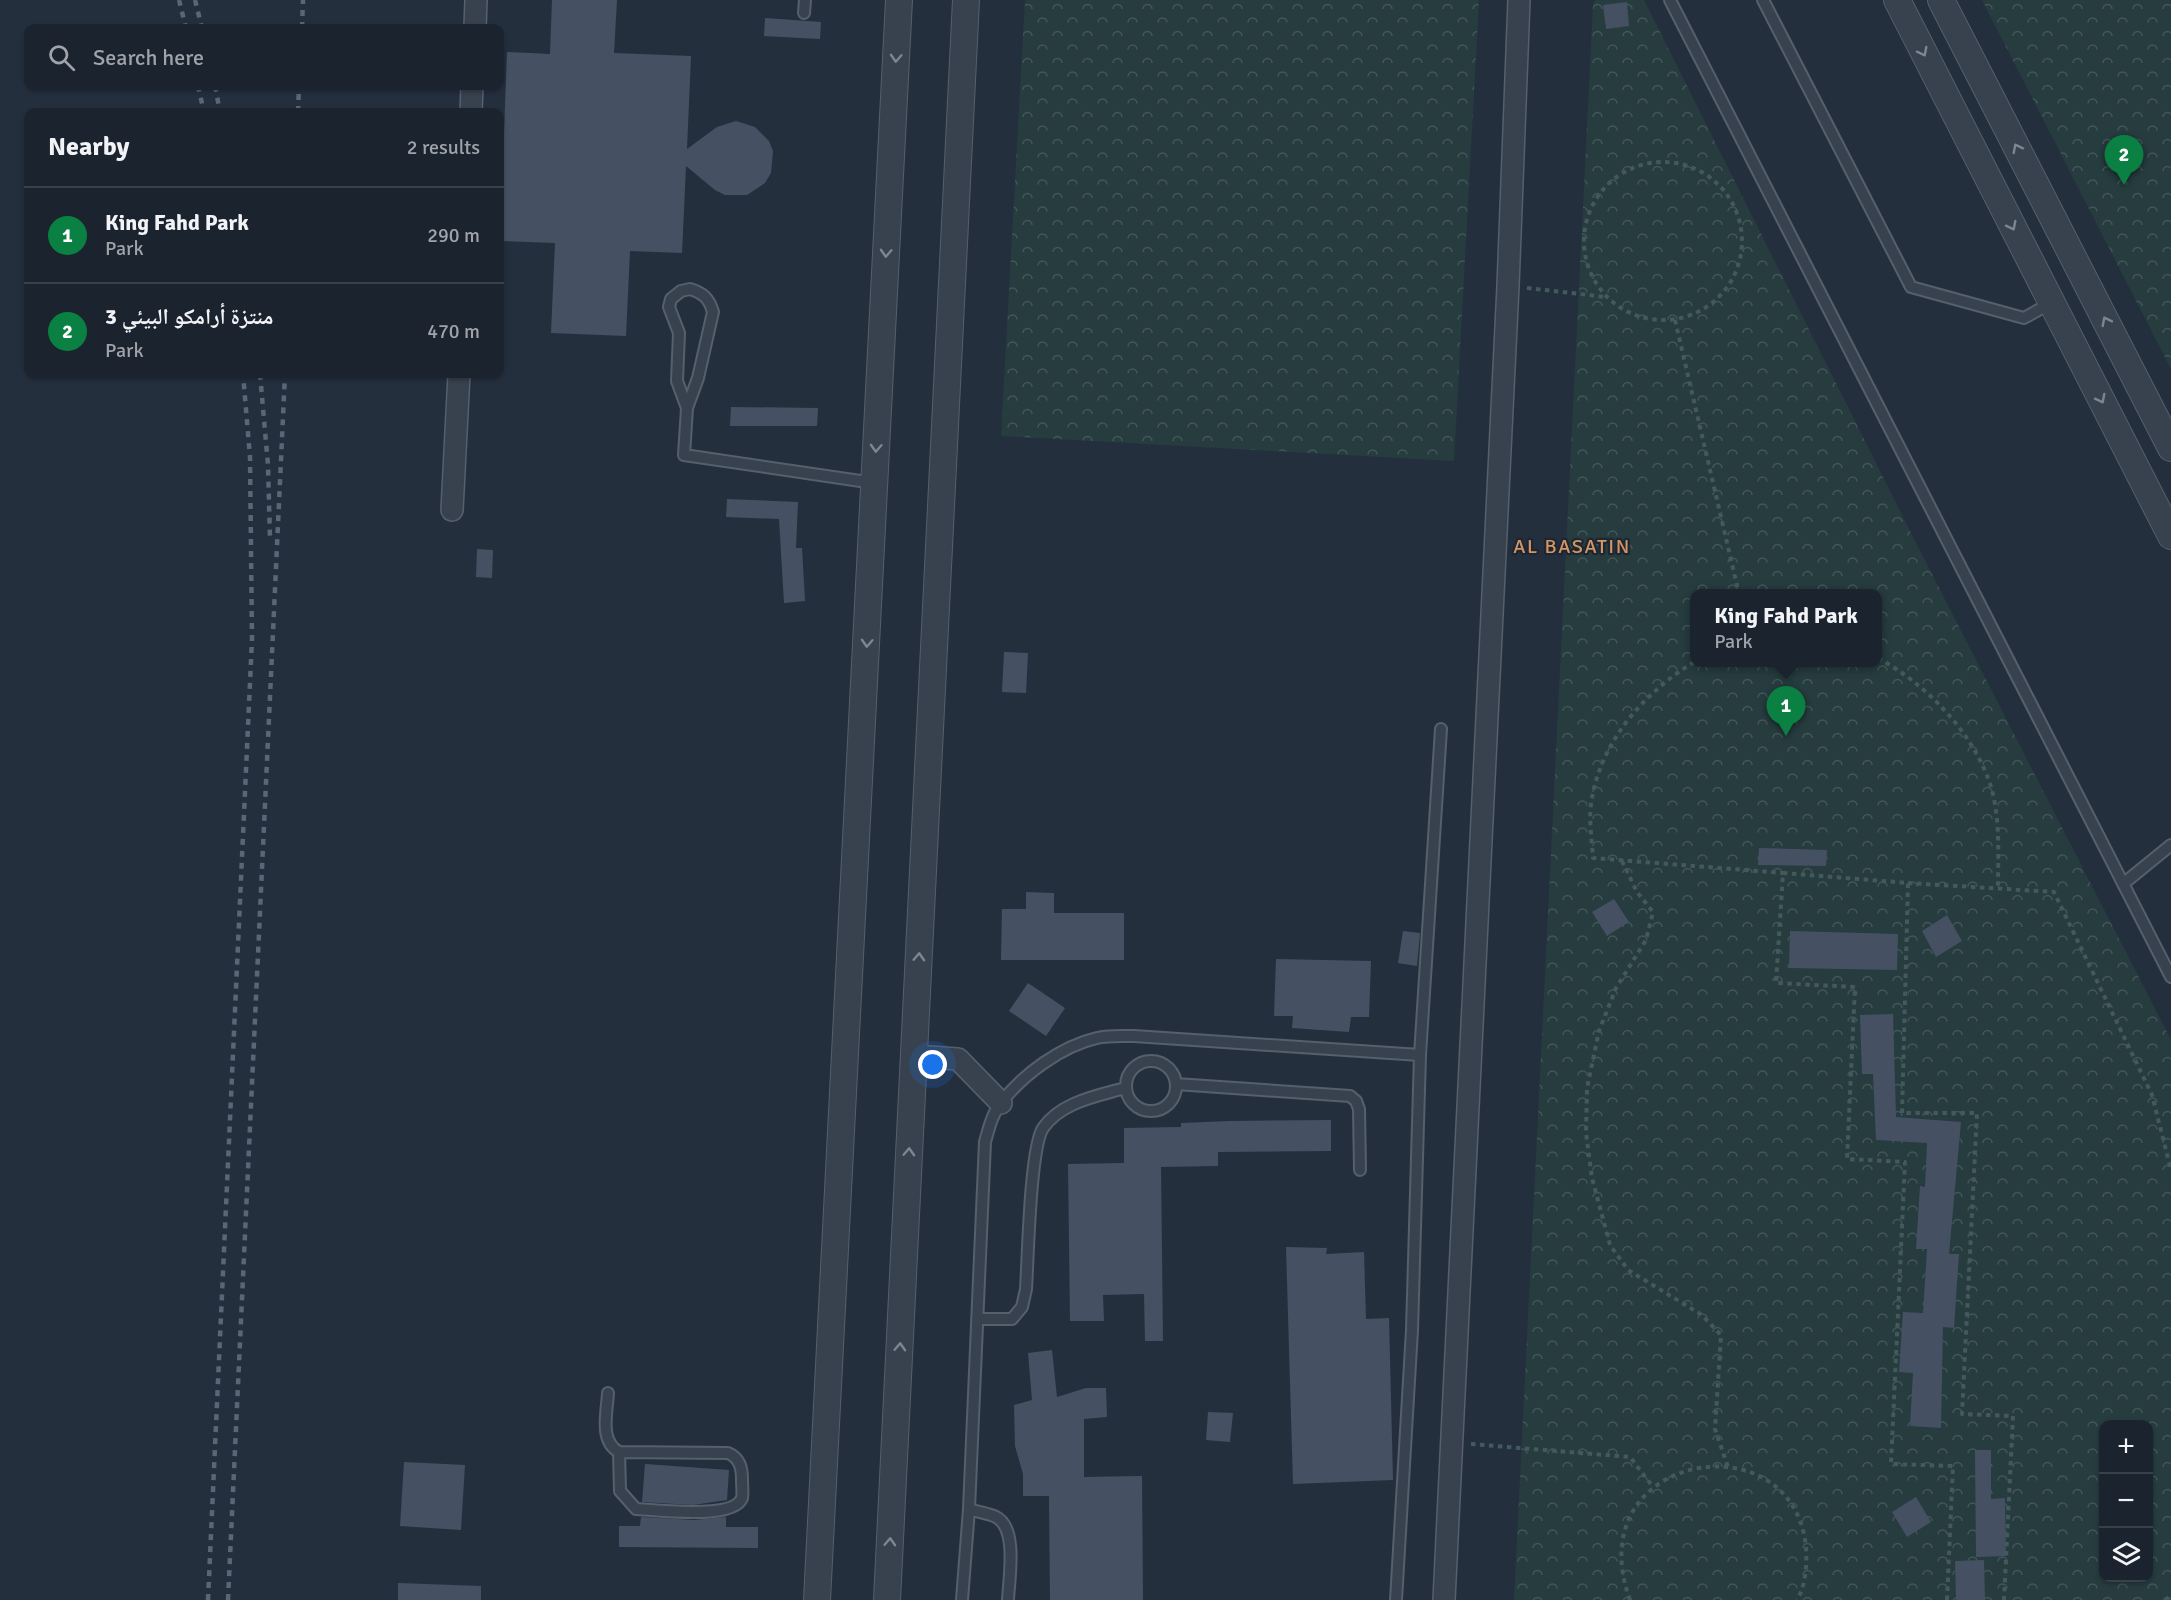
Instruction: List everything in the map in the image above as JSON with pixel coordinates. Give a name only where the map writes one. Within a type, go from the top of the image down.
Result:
[{"type":"street","points":[[475,24],[476,0]]},
{"type":"street","points":[[817,1600],[899,0]]},
{"type":"street","points":[[887,1600],[966,0]]},
{"type":"street","points":[[1444,1600],[1508,286],[1519,0]]},
{"type":"street","points":[[1897,0],[2171,536]]},
{"type":"street","points":[[1941,0],[2171,448]]},
{"type":"street","points":[[471,108],[472,90]]},
{"type":"street","points":[[2051,303],[2087,284]]},
{"type":"street","points":[[452,510],[459,378]]},
{"type":"street","points":[[914,1056],[958,1059],[1000,1103]]},
{"type":"lane","points":[[804,13],[805,0]]},
{"type":"lane","points":[[1670,0],[2171,977]]},
{"type":"lane","points":[[1763,0],[1911,287],[2024,318],[2051,303]]},
{"type":"lane","points":[[687,408],[676,381],[679,333],[669,307],[671,299],[681,291],[690,289],[702,292],[710,301],[713,312],[698,378],[687,408],[684,455],[875,483]]},
{"type":"lane","points":[[1396,1600],[1412,1330],[1420,1055],[1441,729]]},
{"type":"lane","points":[[2123,884],[2171,845]]},
{"type":"lane","points":[[962,1600],[969,1509],[986,1142],[1000,1103],[1029,1075],[1059,1054],[1097,1038],[1134,1036],[1420,1055]]},
{"type":"lane","points":[[1154,1061],[1165,1065],[1172,1073],[1176,1084],[1175,1095],[1159,1110],[1147,1111],[1137,1107],[1129,1099],[1125,1089],[1127,1077],[1133,1068],[1143,1062],[1154,1061]]},
{"type":"lane","points":[[1176,1084],[1350,1096],[1359,1108],[1360,1170]]},
{"type":"lane","points":[[976,1319],[1012,1319],[1022,1307],[1026,1289],[1035,1154],[1043,1129],[1060,1113],[1083,1100],[1125,1089]]},
{"type":"lane","points":[[608,1393],[606,1437],[610,1447],[619,1452],[728,1453],[735,1456],[742,1470],[742,1498],[735,1506],[721,1512],[636,1509],[620,1491],[619,1452]]},
{"type":"lane","points":[[969,1509],[996,1517],[1006,1525],[1010,1535],[1008,1600]]},
{"type":"path","points":[[1650,163],[1675,163],[1699,171],[1719,185],[1734,205],[1741,229],[1741,254],[1733,277],[1719,297],[1699,312],[1675,320],[1650,320],[1626,312],[1606,297],[1592,278],[1584,254],[1584,229],[1592,206],[1602,192],[1627,171],[1650,163]]},
{"type":"path","points":[[1508,286],[1606,297]]},
{"type":"path","points":[[1675,320],[1738,589]]},
{"type":"path","points":[[1882,660],[1903,672],[1946,711],[1966,738],[1988,779],[1998,827],[1998,888]]},
{"type":"path","points":[[1690,665],[1666,680],[1640,706],[1620,730],[1599,768],[1591,801],[1593,858],[2054,892],[2152,1095],[2171,1170]]},
{"type":"path","points":[[1622,861],[1637,892],[1653,912],[1646,940],[1616,988],[1599,1031],[1587,1088],[1586,1133],[1592,1178],[1610,1245],[1628,1270],[1702,1315],[1721,1335],[1715,1429],[1728,1467]]},
{"type":"path","points":[[1783,873],[1776,983],[1855,987],[1846,1159],[1905,1162],[1891,1464],[1953,1466],[1947,1600]]},
{"type":"path","points":[[1908,883],[1902,1113],[1977,1113],[1962,1414],[2013,1416],[2004,1600]]},
{"type":"path","points":[[1452,1443],[1630,1457],[1653,1488]]},
{"type":"path","points":[[1630,1600],[1621,1570],[1622,1540],[1633,1511],[1653,1488],[1680,1471],[1711,1465],[1742,1469],[1770,1483],[1792,1505],[1804,1534],[1807,1565],[1797,1600]]},
{"type":"path","points":[[2165,1600],[2171,1596]]},
{"type":"green space","points":[[1025,0],[1479,0],[1454,461],[1001,436]]},
{"type":"green space","points":[[1595,0],[1644,0],[1919,549],[2171,1040],[2171,1600],[1514,1600]]},
{"type":"green space","points":[[1982,0],[2171,0],[2171,369]]},
{"type":"building","points":[[552,0],[617,0],[614,53],[691,56],[687,149],[717,127],[736,121],[755,127],[769,141],[773,151],[771,173],[765,183],[747,195],[725,195],[715,190],[686,166],[682,253],[630,251],[626,336],[551,333],[555,243],[504,241],[507,52],[550,54]]},
{"type":"building","points":[[1627,2],[1629,26],[1606,29],[1603,5]]},
{"type":"building","points":[[765,18],[821,22],[820,39],[764,36]]},
{"type":"building","points":[[731,407],[818,408],[817,426],[730,426]]},
{"type":"building","points":[[727,499],[798,502],[796,548],[802,548],[805,601],[784,603],[779,519],[726,517]]},
{"type":"building","points":[[477,549],[493,550],[492,578],[476,577]]},
{"type":"building","points":[[1004,652],[1028,653],[1026,693],[1002,692]]},
{"type":"building","points":[[1759,848],[1827,850],[1826,866],[1758,865]]},
{"type":"building","points":[[1026,892],[1054,893],[1054,913],[1124,913],[1124,960],[1001,960],[1002,909],[1026,909]]},
{"type":"building","points":[[1614,899],[1629,922],[1607,936],[1592,912]]},
{"type":"building","points":[[1947,915],[1962,941],[1936,957],[1922,931]]},
{"type":"building","points":[[1403,931],[1420,933],[1417,966],[1398,963]]},
{"type":"building","points":[[1790,931],[1898,934],[1897,970],[1789,968]]},
{"type":"building","points":[[1276,959],[1371,961],[1369,1017],[1351,1017],[1349,1032],[1292,1028],[1293,1016],[1274,1016]]},
{"type":"building","points":[[1028,983],[1065,1008],[1046,1036],[1009,1011]]},
{"type":"building","points":[[1893,1014],[1896,1117],[1961,1122],[1949,1254],[1959,1254],[1954,1328],[1943,1327],[1941,1428],[1910,1426],[1913,1373],[1899,1372],[1903,1312],[1923,1313],[1927,1249],[1916,1249],[1920,1186],[1925,1187],[1927,1143],[1876,1140],[1873,1074],[1862,1074],[1860,1015]]},
{"type":"building","points":[[1331,1120],[1331,1151],[1218,1152],[1218,1166],[1161,1167],[1163,1341],[1145,1341],[1144,1294],[1103,1295],[1104,1321],[1070,1321],[1068,1164],[1124,1163],[1124,1128],[1181,1127],[1181,1123],[1229,1121]]},
{"type":"building","points":[[1286,1247],[1327,1248],[1326,1254],[1364,1252],[1366,1319],[1389,1318],[1393,1480],[1293,1484]]},
{"type":"building","points":[[1052,1350],[1057,1397],[1086,1388],[1106,1388],[1107,1417],[1084,1419],[1084,1477],[1142,1476],[1143,1600],[1050,1600],[1049,1496],[1023,1496],[1023,1474],[1015,1446],[1014,1405],[1032,1400],[1028,1353]]},
{"type":"building","points":[[1208,1412],[1233,1413],[1230,1442],[1206,1440]]},
{"type":"building","points":[[1975,1450],[1991,1450],[1991,1499],[2005,1498],[2006,1556],[1976,1557]]},
{"type":"building","points":[[404,1462],[465,1465],[461,1530],[400,1526]]},
{"type":"building","points":[[645,1464],[729,1470],[727,1500],[693,1505],[642,1502]]},
{"type":"building","points":[[1916,1497],[1931,1522],[1907,1537],[1892,1512]]},
{"type":"building","points":[[641,1517],[694,1520],[726,1517],[726,1527],[758,1527],[758,1548],[619,1547],[619,1526],[640,1526]]},
{"type":"building","points":[[1984,1560],[1985,1600],[1956,1600],[1955,1561]]},
{"type":"building","points":[[398,1583],[481,1586],[481,1600],[398,1600]]},
{"type":"railway","points":[[179,0],[185,24]]},
{"type":"railway","points":[[195,0],[201,24]]},
{"type":"railway","points":[[302,24],[303,0]]},
{"type":"railway","points":[[199,90],[203,108]]},
{"type":"railway","points":[[216,90],[219,108]]},
{"type":"railway","points":[[298,108],[299,90]]},
{"type":"railway","points":[[208,1600],[252,639],[250,457],[243,378]]},
{"type":"railway","points":[[260,378],[268,465],[270,539]]},
{"type":"railway","points":[[228,1600],[285,378]]},
{"type":"place","name":"منتزة أرامكو البيئي 3","points":[[2124,185]]},
{"type":"place","name":"King Fahd Park","points":[[1786,736]]},
{"type":"district","name":"AL BASATIN","points":[[1572,546]]}]
